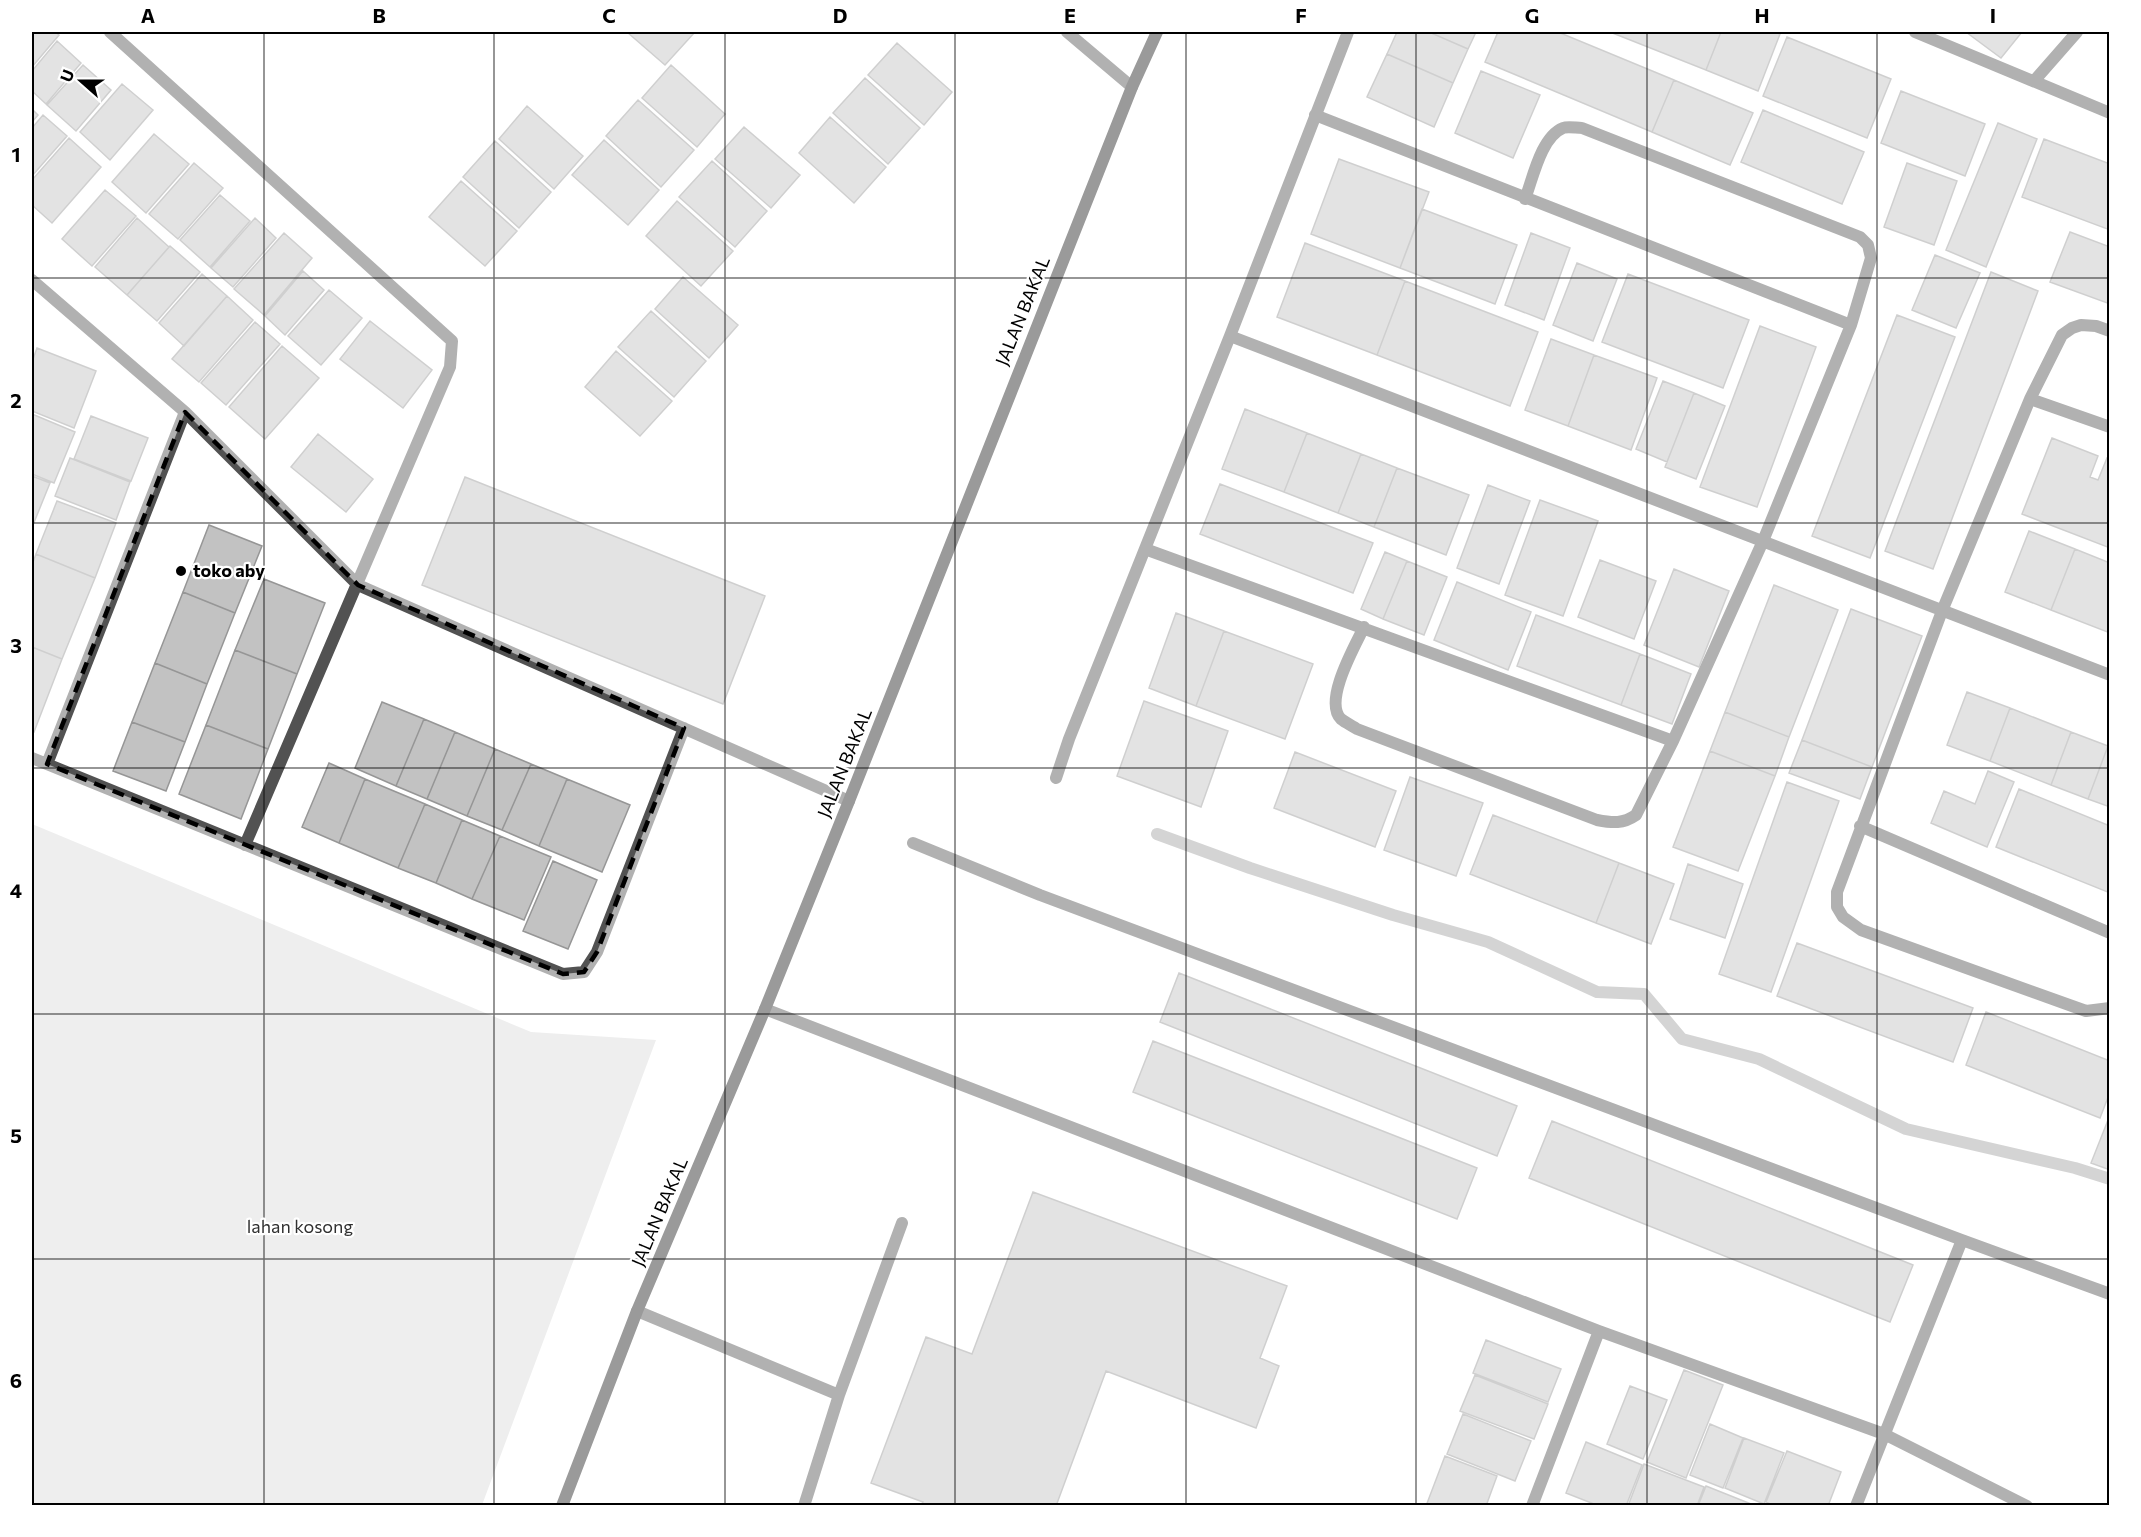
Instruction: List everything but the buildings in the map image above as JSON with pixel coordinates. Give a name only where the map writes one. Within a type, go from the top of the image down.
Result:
[{"type":"street","points":[[110,32],[452,341],[450,367],[245,845]]},
{"type":"street","points":[[1067,32],[1131,87]]},
{"type":"street","name":"JALAN BAKAL","points":[[562,1506],[638,1311],[765,1009],[849,801],[1131,87],[1157,32]]},
{"type":"street","points":[[1056,778],[1069,739],[1230,336],[1348,32]]},
{"type":"street","points":[[1915,32],[2109,113]]},
{"type":"street","points":[[2034,81],[2077,32]]},
{"type":"street","points":[[1315,115],[1851,325]]},
{"type":"street","points":[[1364,627],[1342,676],[1335,705],[1340,718],[1357,729],[1597,820],[1615,823],[1628,821],[1636,815],[1673,741],[1763,542],[1851,325],[1871,258],[1868,245],[1860,237],[1582,128],[1564,127],[1551,136],[1544,147],[1526,199]]},
{"type":"street","points":[[32,280],[185,412],[358,585],[849,801]]},
{"type":"street","points":[[2109,331],[2096,326],[2081,325],[2062,335],[2030,399],[1942,611],[1837,892],[1837,907],[1848,923],[1861,930],[2086,1011],[2109,1008]]},
{"type":"street","points":[[1230,336],[2109,675]]},
{"type":"street","points":[[2030,399],[2109,427]]},
{"type":"street","points":[[47,764],[185,412]]},
{"type":"street","points":[[1145,549],[1673,741]]},
{"type":"street","points":[[32,758],[563,974],[584,972],[597,952],[684,728]]},
{"type":"street","points":[[1860,826],[2109,933]]},
{"type":"street","points":[[913,843],[1040,895],[2109,1294]]},
{"type":"street","points":[[765,1009],[1599,1331],[1884,1434],[2027,1506]]},
{"type":"street","points":[[804,1506],[839,1395],[902,1223]]},
{"type":"street","points":[[1856,1506],[1962,1240]]},
{"type":"street","points":[[638,1311],[839,1395]]},
{"type":"street","points":[[1532,1506],[1599,1331]]},
{"type":"highlighted area","points":[[185,412],[358,585],[684,728],[597,952],[584,972],[563,974],[47,764]]},
{"type":"green space","name":"lahan kosong","points":[[32,824],[531,1032],[656,1040],[482,1505],[32,1505]]},
{"type":"waterway","points":[[1157,834],[1250,868],[1393,915],[1488,942],[1597,992],[1644,994],[1682,1039],[1759,1059],[1906,1129],[2075,1168],[2110,1179]]},
{"type":"place","name":"toko aby","points":[[181,571]]}]
